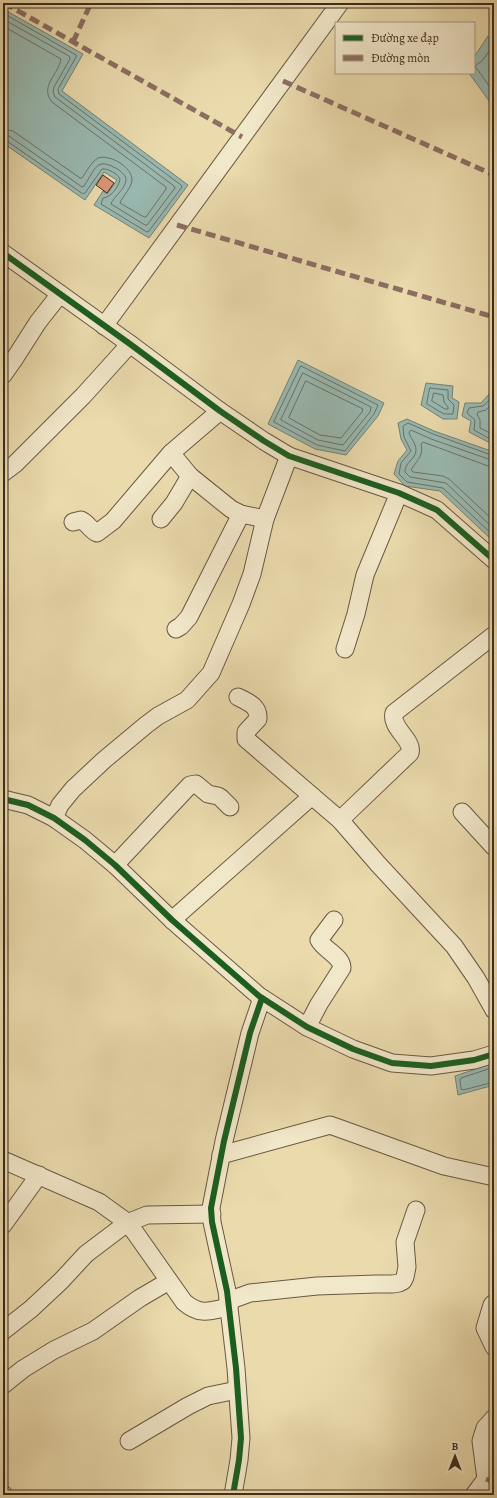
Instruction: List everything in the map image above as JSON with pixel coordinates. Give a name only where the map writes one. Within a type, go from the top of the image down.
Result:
[{"type":"street","points":[[104,326],[340,3]]},
{"type":"street","points":[[3,253],[220,411],[264,441],[289,456],[399,492],[437,510],[494,560]]},
{"type":"street","points":[[3,375],[16,358],[38,322],[60,294]]},
{"type":"street","points":[[3,473],[15,464],[83,396],[130,344]]},
{"type":"street","points":[[73,522],[81,520],[86,522],[92,531],[97,533],[100,532],[113,521],[171,453],[220,411]]},
{"type":"street","points":[[171,453],[190,476],[230,509],[241,514],[265,519]]},
{"type":"street","points":[[54,818],[60,805],[73,789],[104,760],[158,716],[186,700],[211,673],[241,604],[252,574],[265,519],[289,456]]},
{"type":"street","points":[[161,519],[174,503],[190,476]]},
{"type":"street","points":[[345,649],[356,614],[365,575],[399,492]]},
{"type":"street","points":[[176,629],[189,617],[241,514]]},
{"type":"street","points":[[340,820],[410,753],[410,748],[394,721],[394,713],[494,635]]},
{"type":"street","points":[[238,697],[254,705],[258,711],[258,719],[246,732],[246,739],[340,820],[378,864],[454,946],[470,968],[494,1010]]},
{"type":"street","points":[[116,865],[190,785],[196,784],[208,794],[218,796],[230,807]]},
{"type":"street","points":[[172,920],[312,796]]},
{"type":"street","points":[[3,799],[28,805],[54,818],[85,840],[116,865],[172,920],[262,998],[307,1027],[354,1049],[392,1063],[431,1066],[474,1060],[494,1054]]},
{"type":"street","points":[[462,812],[494,847]]},
{"type":"street","points":[[307,1027],[319,1004],[342,968],[341,962],[321,944],[319,940],[334,920]]},
{"type":"street","points":[[233,1495],[241,1438],[229,1304],[212,1222],[213,1192],[250,1034],[262,998]]},
{"type":"street","points":[[221,1155],[330,1125],[444,1166],[494,1177]]},
{"type":"street","points":[[3,1160],[99,1202],[127,1223],[184,1302],[192,1308],[202,1312],[229,1304],[250,1293],[317,1286],[399,1283],[403,1281],[405,1277],[405,1242],[416,1210]]},
{"type":"street","points":[[3,1225],[39,1175]]},
{"type":"street","points":[[3,1331],[31,1309],[61,1281],[86,1254],[127,1223],[147,1215],[212,1214]]},
{"type":"street","points":[[3,1385],[23,1369],[92,1330],[140,1298],[169,1281]]},
{"type":"street","points":[[494,1303],[492,1305],[486,1328],[494,1347]]},
{"type":"street","points":[[129,1441],[188,1406],[208,1396],[237,1390]]},
{"type":"street","points":[[474,1495],[486,1479],[481,1441],[486,1428],[494,1418]]},
{"type":"water","points":[[3,9],[83,54],[62,91],[188,185],[149,238],[94,205],[103,191],[107,194],[117,180],[104,172],[85,200],[3,143]]},
{"type":"water","points":[[488,36],[494,42],[494,108],[470,74],[475,74],[475,56]]},
{"type":"water","points":[[298,360],[384,403],[378,416],[346,455],[315,449],[268,424]]},
{"type":"water","points":[[426,383],[453,386],[452,398],[459,402],[457,419],[443,419],[421,405]]},
{"type":"water","points":[[491,392],[494,392],[494,445],[469,432],[471,421],[462,416],[465,403],[481,403]]},
{"type":"water","points":[[407,419],[434,431],[494,452],[494,542],[440,491],[405,486],[394,474],[398,461],[407,450],[401,439],[398,423]]},
{"type":"water","points":[[494,1063],[494,1085],[458,1095],[455,1076]]},
{"type":"building","points":[[103,175],[114,183],[107,193],[96,185]]},
{"type":"marked path","points":[[4,3],[242,137]]},
{"type":"marked path","points":[[73,42],[91,3]]},
{"type":"marked path","points":[[283,81],[494,175]]},
{"type":"marked path","points":[[177,225],[494,317]]},
{"type":"marked path","points":[[486,1479],[494,1482]]},
{"type":"cycle path","points":[[3,253],[220,411],[264,441],[289,456],[399,493],[437,510],[494,560]]},
{"type":"cycle path","points":[[3,799],[28,805],[54,818],[85,840],[115,865],[172,920],[259,996],[307,1027],[353,1049],[392,1063],[431,1066],[474,1060],[494,1054]]},
{"type":"cycle path","points":[[233,1495],[241,1438],[236,1368],[227,1291],[212,1222],[211,1208],[224,1141],[250,1033],[262,998]]}]
